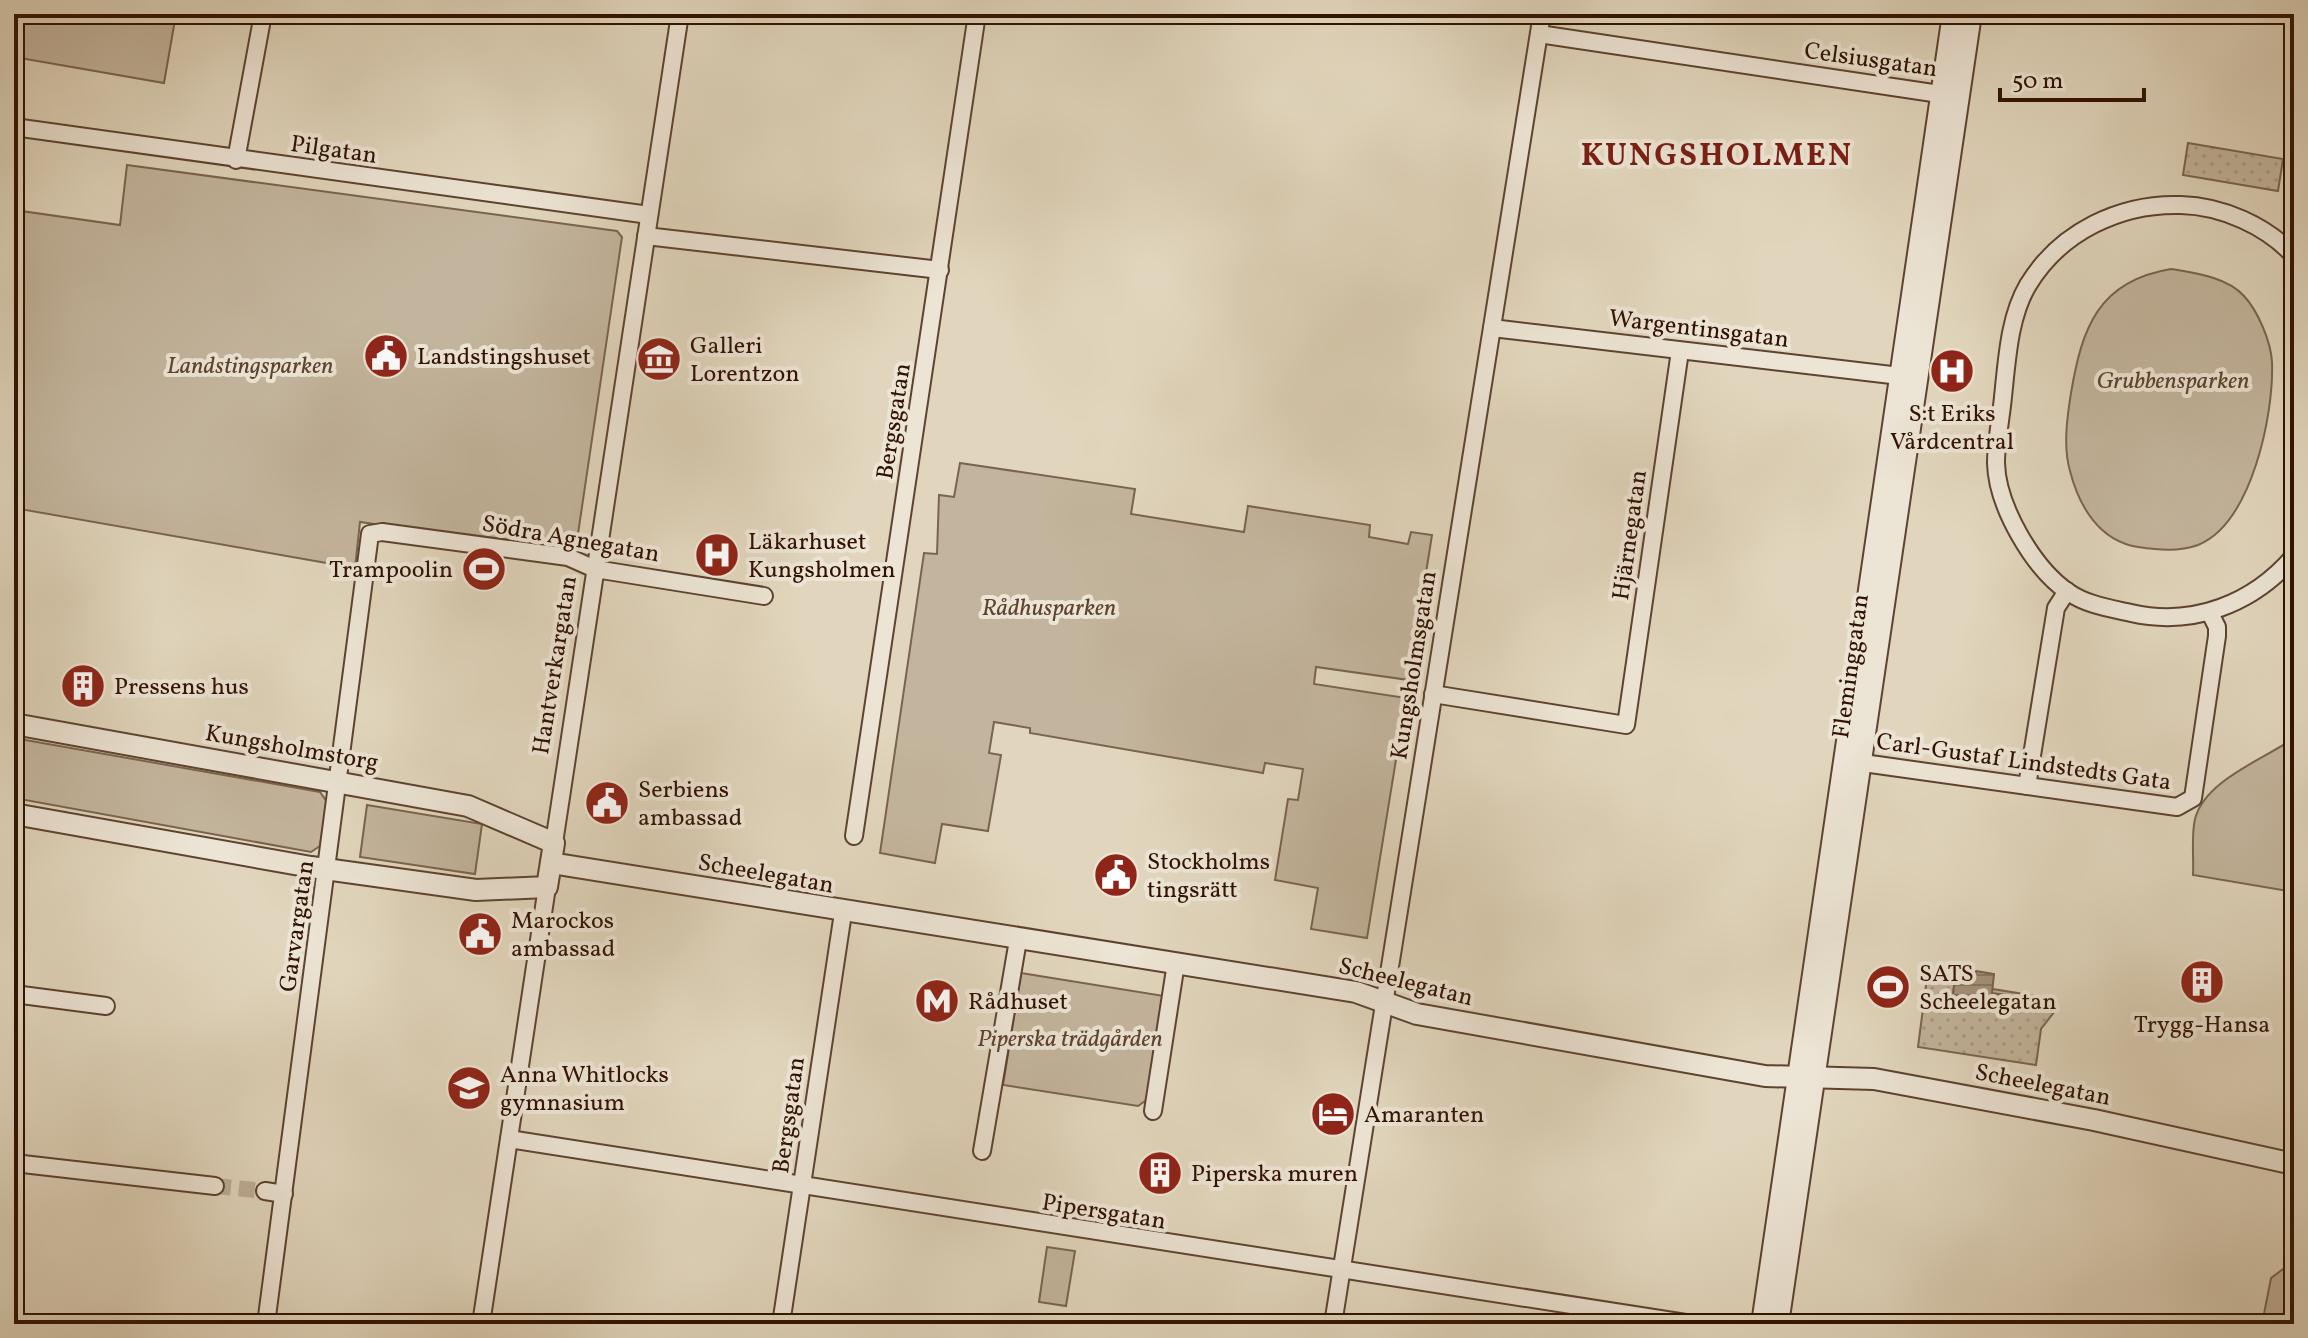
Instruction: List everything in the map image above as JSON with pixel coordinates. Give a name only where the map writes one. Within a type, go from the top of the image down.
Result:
[{"type":"street","points":[[236,160],[263,14]]},
{"type":"street","name":"Hantverkargatan","points":[[481,1324],[680,14]]},
{"type":"street","name":"Bergsgatan","points":[[854,836],[977,14]]},
{"type":"street","name":"Kungsholmsgatan","points":[[1333,1324],[1542,14]]},
{"type":"street","name":"Fleminggatan","points":[[1778,1324],[1808,1076],[1950,95],[1953,14]]},
{"type":"street","name":"Fleminggatan","points":[[1854,762],[1900,376],[1950,95],[1971,14]]},
{"type":"street","name":"Celsiusgatan","points":[[1539,34],[1950,95]]},
{"type":"street","name":"Pilgatan","points":[[14,127],[649,215]]},
{"type":"street","points":[[2294,256],[2283,244],[2217,209],[2167,204],[2140,206],[2094,223],[2053,253],[2027,286],[2011,331],[1996,464],[2006,507],[2024,544],[2067,591],[2094,605],[2137,614],[2178,617],[2210,613],[2270,583],[2294,556]]},
{"type":"street","points":[[646,236],[940,270]]},
{"type":"street","name":"Wargentinsgatan","points":[[1492,328],[1900,376]]},
{"type":"street","name":"Hjärnegatan","points":[[1433,694],[1626,725],[1680,351]]},
{"type":"street","name":"Södra Agnegatan","points":[[370,534],[382,532],[568,557],[595,569],[764,596]]},
{"type":"street","name":"Garvargatan","points":[[266,1324],[370,534]]},
{"type":"street","points":[[2027,786],[2056,608],[2067,591]]},
{"type":"street","name":"Carl-Gustaf Lindstedts Gata","points":[[1854,762],[2177,807],[2193,798],[2217,636],[2210,613]]},
{"type":"street","name":"Kungsholmstorg","points":[[14,724],[468,806],[552,853]]},
{"type":"street","points":[[14,814],[328,869],[476,890],[547,887]]},
{"type":"street","name":"Scheelegatan","points":[[552,853],[843,913],[1356,992],[1417,1014],[1743,1073],[1874,1079],[2094,1120],[2294,1164]]},
{"type":"street","name":"Bergsgatan","points":[[781,1324],[843,913]]},
{"type":"street","points":[[982,1151],[1018,940]]},
{"type":"street","points":[[1153,1111],[1176,963]]},
{"type":"street","points":[[14,994],[106,1006]]},
{"type":"street","name":"Fleminggatan","points":[[1762,1324],[1808,1076]]},
{"type":"street","name":"Pipersgatan","points":[[509,1139],[801,1188],[1692,1324]]},
{"type":"street","points":[[14,1163],[215,1186]]},
{"type":"street","points":[[265,1191],[284,1194]]},
{"type":"green space","points":[[40,14],[176,14],[164,83],[14,57],[14,15],[39,20]]},
{"type":"green space","points":[[2188,143],[2283,159],[2278,191],[2183,175]]},
{"type":"green space","name":"Landstingsparken","points":[[127,165],[617,231],[622,237],[575,554],[360,522],[355,568],[14,508],[14,210],[120,225]]},
{"type":"green space","name":"Grubbensparken","points":[[2171,269],[2220,280],[2244,296],[2263,327],[2269,345],[2272,384],[2264,437],[2256,465],[2233,514],[2217,533],[2198,545],[2168,550],[2124,543],[2102,530],[2079,497],[2070,471],[2066,442],[2075,370],[2088,328],[2098,311],[2110,296],[2126,284]]},
{"type":"green space","name":"Rådhusparken","points":[[960,463],[1135,489],[1131,514],[1244,532],[1248,506],[1370,525],[1369,537],[1408,544],[1411,532],[1432,535],[1409,680],[1316,667],[1314,684],[1406,698],[1367,938],[1311,929],[1318,888],[1275,880],[1288,799],[1298,800],[1303,769],[1265,763],[1263,773],[1030,733],[1030,728],[994,722],[989,753],[1001,755],[988,831],[942,824],[935,863],[880,853],[924,553],[937,554],[939,495],[954,497]]},
{"type":"green space","points":[[14,738],[320,792],[327,802],[320,846],[311,852],[14,798]]},
{"type":"green space","points":[[2294,738],[2294,892],[2193,875],[2194,826],[2201,805],[2223,782]]},
{"type":"green space","points":[[367,805],[482,824],[475,874],[360,857]]},
{"type":"green space","points":[[1928,970],[1955,977],[1953,995],[2026,1006],[2027,998],[1991,994],[1992,989],[2049,998],[2058,1007],[2041,1029],[2036,1065],[1918,1047]]},
{"type":"green space","name":"Piperska trädgården","points":[[1021,973],[1164,996],[1148,1099],[1138,1106],[1003,1085]]},
{"type":"green space","points":[[1047,1247],[1075,1251],[1066,1306],[1039,1302]]},
{"type":"green space","points":[[2294,1261],[2294,1324],[2262,1324],[2271,1278]]},
{"type":"shaded area","points":[[1976,971],[1994,974],[1992,993],[2028,998],[2026,1006],[1953,995],[1955,977],[1975,979]]},
{"type":"tunnel","points":[[215,1186],[265,1191]]},
{"type":"place","name":"Landstingshuset","points":[[386,356]]},
{"type":"place","name":"Galleri Lorentzon","points":[[659,359]]},
{"type":"place","name":"S:t Eriks Vårdcentral","points":[[1952,371]]},
{"type":"place","name":"Läkarhuset Kungsholmen","points":[[717,555]]},
{"type":"place","name":"Trampoolin","points":[[484,569]]},
{"type":"place","name":"Pressens hus","points":[[83,686]]},
{"type":"place","name":"Serbiens ambassad","points":[[607,803]]},
{"type":"place","name":"Stockholms tingsrätt","points":[[1116,875]]},
{"type":"place","name":"Marockos ambassad","points":[[480,934]]},
{"type":"place","name":"Trygg-Hansa","points":[[2202,982]]},
{"type":"place","name":"SATS Scheelegatan","points":[[1888,987]]},
{"type":"place","name":"Rådhuset","points":[[937,1001]]},
{"type":"place","name":"Anna Whitlocks gymnasium","points":[[469,1088]]},
{"type":"place","name":"Amaranten","points":[[1333,1114]]},
{"type":"place","name":"Piperska muren","points":[[1160,1173]]},
{"type":"district","name":"KUNGSHOLMEN","points":[[1717,154]]}]
